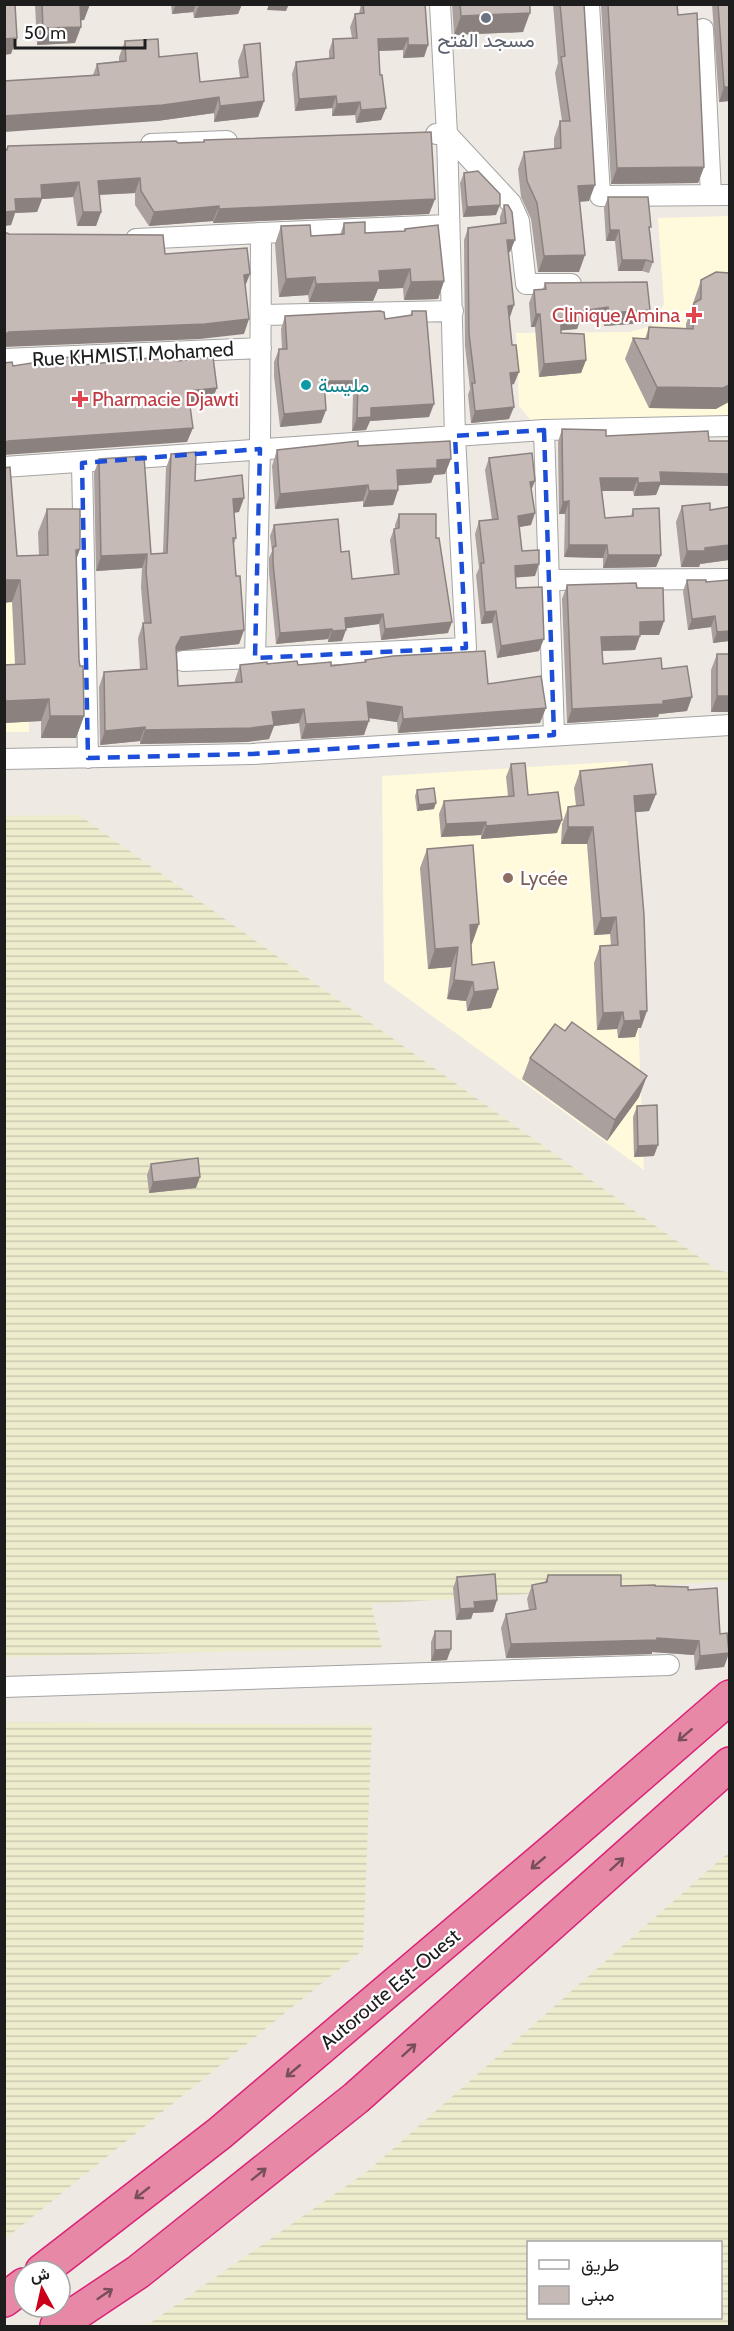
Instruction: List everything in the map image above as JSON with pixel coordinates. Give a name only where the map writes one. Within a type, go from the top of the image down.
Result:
[{"type":"highway","name":"Autoroute Est-Ouest","points":[[57,2259],[220,2133],[557,1847],[729,1697]]},
{"type":"highway","points":[[57,2326],[138,2272],[356,2098],[729,1764]]},
{"type":"street","points":[[183,661],[466,648],[455,436],[447,134],[440,4]]},
{"type":"street","points":[[590,4],[600,196],[720,195],[703,29]]},
{"type":"street","points":[[423,134],[447,134],[511,203],[519,221],[526,284],[584,284]]},
{"type":"street","points":[[136,144],[243,141]]},
{"type":"street","points":[[112,238],[448,225]]},
{"type":"street","points":[[255,658],[262,315],[261,233]]},
{"type":"street","points":[[262,315],[453,311]]},
{"type":"street","name":"Rue KHMISTI Mohamed","points":[[4,359],[261,348]]},
{"type":"street","points":[[4,467],[544,430],[729,426]]},
{"type":"street","points":[[544,430],[555,735]]},
{"type":"street","points":[[82,463],[88,758]]},
{"type":"street","points":[[549,580],[729,579]]},
{"type":"street","points":[[4,759],[252,754],[729,725]]},
{"type":"street","points":[[4,1686],[669,1665]]},
{"type":"highlighted area","points":[[544,430],[554,735],[252,754],[88,758],[82,463],[260,449],[255,658],[466,648],[455,436]]},
{"type":"shaded area","name":"Clinique Amina","points":[[729,216],[729,422],[532,422],[519,406],[516,333],[629,332],[652,326],[664,304],[658,218]]},
{"type":"shaded area","points":[[26,595],[29,732],[5,732],[4,596]]},
{"type":"shaded area","name":"Lycée","points":[[628,761],[644,1170],[384,981],[382,776]]},
{"type":"shaded area","points":[[79,815],[716,1269],[729,1273],[729,1581],[371,1604],[382,1648],[5,1657],[4,816]]},
{"type":"shaded area","points":[[5,1722],[372,1725],[363,1950],[5,2239]]},
{"type":"shaded area","points":[[729,1852],[729,2326],[146,2326],[369,2170]]},
{"type":"building","points":[[4,4],[15,4],[17,38],[4,39]]},
{"type":"building","points":[[42,4],[80,4],[81,27],[43,28]]},
{"type":"building","points":[[363,4],[425,4],[428,45],[408,45],[408,38],[378,39],[380,75],[382,75],[386,108],[361,110],[360,102],[337,104],[336,96],[299,99],[296,62],[334,58],[333,39],[357,38],[355,14],[364,13]]},
{"type":"building","points":[[460,4],[530,4],[530,13],[461,16]]},
{"type":"building","points":[[560,4],[584,4],[595,185],[578,186],[585,255],[544,256],[537,203],[527,181],[524,152],[561,148],[560,121],[570,121],[561,57],[565,56]]},
{"type":"building","points":[[608,4],[677,4],[678,15],[697,13],[704,167],[617,168]]},
{"type":"building","points":[[718,4],[729,4],[729,87],[724,87]]},
{"type":"building","points":[[158,39],[159,57],[197,53],[200,82],[248,77],[244,45],[260,43],[264,101],[220,106],[219,97],[163,105],[4,116],[4,81],[99,75],[97,64],[126,61],[125,41]]},
{"type":"building","points":[[431,132],[435,199],[219,209],[219,206],[154,212],[141,191],[140,178],[98,181],[101,212],[83,212],[79,182],[41,185],[42,198],[15,199],[16,211],[4,212],[4,150],[7,150],[8,146],[176,141],[178,143],[204,142],[204,140]]},
{"type":"building","points":[[478,171],[500,194],[500,205],[467,207],[464,173]]},
{"type":"building","points":[[608,197],[648,197],[653,262],[622,260],[619,230],[610,230]]},
{"type":"building","points":[[504,205],[508,205],[512,212],[515,240],[507,240],[514,305],[508,306],[512,345],[516,345],[519,372],[510,373],[514,407],[475,411],[472,383],[475,383],[469,334],[468,228],[506,223]]},
{"type":"building","points":[[365,222],[365,233],[405,231],[405,229],[438,225],[444,281],[411,282],[410,269],[379,271],[380,282],[316,284],[315,277],[286,279],[281,226],[310,225],[311,236],[344,234],[344,223]]},
{"type":"building","points":[[4,232],[9,234],[163,235],[165,254],[247,248],[250,274],[244,275],[249,319],[205,324],[9,332],[4,335]]},
{"type":"building","points":[[716,272],[729,273],[729,385],[723,388],[657,387],[633,338],[648,339],[649,327],[693,329],[694,303],[701,299],[701,280]]},
{"type":"building","points":[[647,282],[650,310],[609,313],[608,307],[582,311],[582,316],[561,318],[561,333],[584,334],[586,360],[544,364],[540,314],[536,314],[534,290],[546,289],[545,283]]},
{"type":"building","points":[[412,311],[426,311],[434,404],[371,408],[371,417],[357,418],[358,381],[324,381],[326,410],[284,414],[278,363],[279,349],[287,349],[285,316],[384,312],[385,319],[412,315]]},
{"type":"building","points":[[83,355],[83,365],[149,358],[149,360],[178,357],[178,361],[213,357],[217,388],[188,391],[193,428],[4,443],[4,363],[12,362],[13,366]]},
{"type":"building","points":[[562,429],[606,430],[606,436],[708,431],[709,441],[729,441],[729,474],[660,472],[661,482],[638,483],[638,478],[600,478],[605,518],[633,516],[633,509],[659,508],[661,555],[608,555],[607,545],[569,545],[569,501],[563,502]]},
{"type":"building","points":[[358,441],[358,446],[450,441],[451,459],[437,460],[437,468],[397,470],[398,490],[369,491],[368,485],[280,494],[277,450]]},
{"type":"building","points":[[196,452],[195,481],[242,475],[244,498],[233,499],[236,538],[233,538],[236,576],[240,576],[244,630],[181,637],[176,647],[178,686],[242,682],[240,665],[297,661],[298,665],[331,662],[331,666],[393,656],[485,651],[488,684],[541,676],[546,708],[403,719],[402,707],[367,702],[369,721],[306,724],[304,709],[272,712],[274,725],[251,728],[145,730],[145,727],[105,731],[104,672],[147,669],[143,623],[151,623],[146,572],[147,554],[101,556],[99,459],[144,456],[151,554],[167,553],[171,454]]},
{"type":"building","points":[[532,453],[535,481],[530,482],[535,513],[518,516],[522,551],[539,550],[539,564],[515,566],[516,588],[542,587],[544,639],[501,646],[496,611],[485,612],[481,563],[484,563],[479,521],[498,519],[489,458]]},
{"type":"building","points":[[10,467],[17,556],[48,555],[47,509],[80,509],[80,549],[76,550],[79,660],[80,666],[83,666],[84,716],[50,716],[49,699],[6,701],[4,665],[25,664],[20,580],[4,580],[4,468]]},
{"type":"building","points":[[710,503],[710,510],[729,507],[729,545],[705,548],[705,551],[687,551],[682,506]]},
{"type":"building","points":[[399,514],[436,514],[436,538],[439,538],[452,622],[385,629],[383,614],[345,618],[346,630],[280,633],[273,563],[273,547],[276,546],[274,525],[338,519],[341,552],[349,551],[352,579],[399,574],[394,529],[399,528]]},
{"type":"building","points":[[687,580],[706,580],[706,582],[729,580],[729,631],[717,632],[715,616],[692,619]]},
{"type":"building","points":[[636,583],[637,588],[663,588],[664,621],[640,622],[640,636],[601,637],[603,664],[661,658],[662,669],[687,666],[692,697],[663,701],[663,704],[572,709],[567,585]]},
{"type":"building","points":[[717,654],[729,654],[729,696],[717,696]]},
{"type":"building","points":[[525,763],[528,795],[558,792],[562,820],[486,826],[486,822],[446,824],[444,801],[514,796],[511,764]]},
{"type":"building","points":[[652,764],[656,794],[634,796],[644,915],[647,1011],[640,1011],[641,1020],[624,1021],[623,1012],[603,1013],[600,946],[618,945],[616,917],[601,918],[593,827],[568,827],[568,807],[584,805],[580,771]]},
{"type":"building","points":[[434,788],[436,803],[419,805],[417,790]]},
{"type":"building","points":[[473,845],[479,924],[470,925],[472,965],[494,962],[498,989],[474,992],[473,982],[454,980],[458,947],[435,949],[427,849]]},
{"type":"building","points":[[572,1022],[647,1076],[615,1120],[530,1058],[555,1024],[565,1031]]},
{"type":"building","points":[[657,1105],[658,1145],[638,1146],[637,1106]]},
{"type":"building","points":[[198,1158],[200,1177],[153,1182],[151,1164]]},
{"type":"building","points":[[495,1574],[497,1600],[474,1602],[475,1608],[460,1609],[457,1577]]},
{"type":"building","points":[[548,1575],[621,1575],[621,1586],[655,1585],[688,1587],[688,1590],[717,1588],[720,1634],[727,1633],[729,1653],[700,1656],[699,1641],[657,1638],[657,1640],[511,1644],[506,1614],[536,1609],[532,1585],[547,1582]]},
{"type":"building","points":[[435,1631],[451,1631],[451,1649],[435,1650]]},
{"type":"place","name":"مسجد الفتح","points":[[486,18]]},
{"type":"place","name":"Clinique Amina","points":[[694,315]]},
{"type":"place","name":"مليسة","points":[[306,385]]},
{"type":"place","name":"Pharmacie Djawti","points":[[80,399]]},
{"type":"place","name":"Lycée","points":[[508,878]]}]
